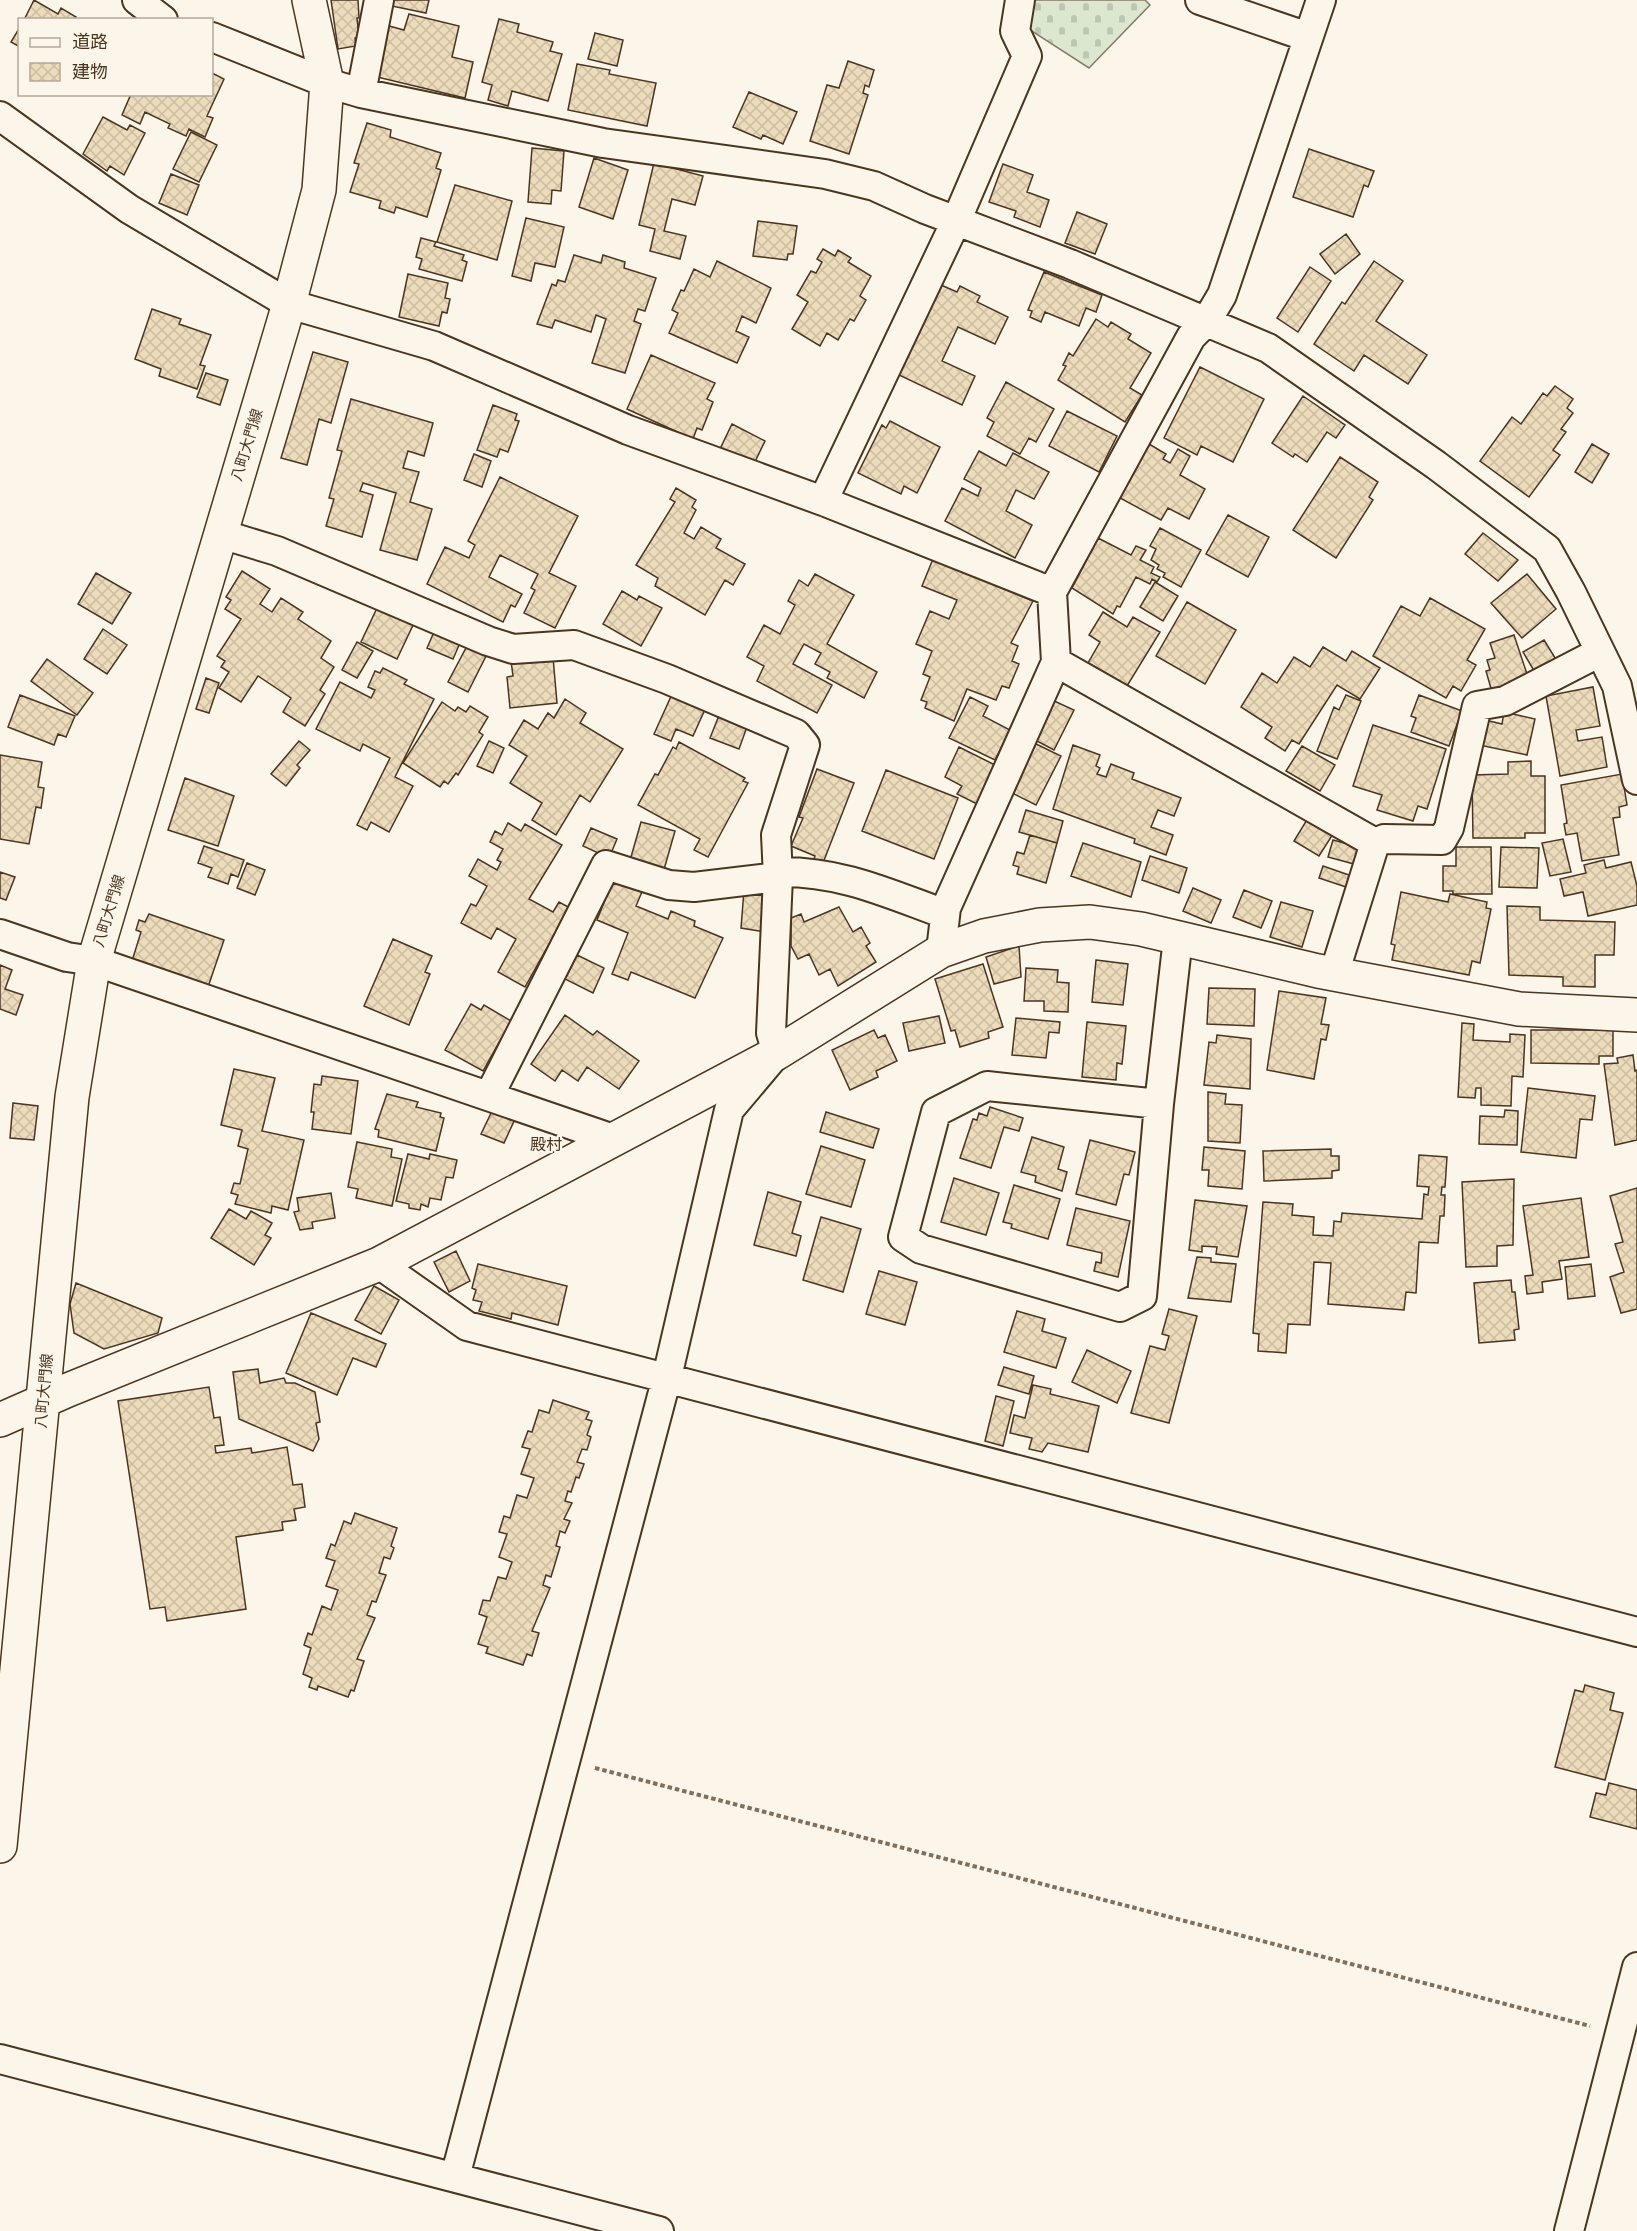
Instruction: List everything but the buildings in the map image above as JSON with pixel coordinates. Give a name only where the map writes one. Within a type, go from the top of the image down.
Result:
[{"type":"main road","name":"八町大門線","points":[[0,1846],[72,1097],[94,961],[289,304],[319,190],[327,83],[309,0]]},
{"type":"main road","points":[[0,1420],[68,1390],[379,1264],[777,1053],[941,951],[984,936],[1029,928],[1090,922],[1141,929],[1334,974],[1519,1009],[1637,1015]]},
{"type":"street","points":[[137,0],[160,18]]},
{"type":"street","points":[[361,93],[379,0]]},
{"type":"street","points":[[823,501],[957,219],[1027,56],[1015,31],[1020,0]]},
{"type":"street","points":[[1200,0],[1308,37]]},
{"type":"street","points":[[941,951],[945,914],[1056,662],[1052,592],[1191,337],[1206,322],[1222,295],[1321,0]]},
{"type":"street","points":[[213,37],[327,83],[361,93],[603,142],[825,174],[874,186],[925,209],[957,219],[1268,348],[1436,465],[1547,549],[1571,592],[1617,686],[1637,780]]},
{"type":"street","points":[[0,116],[129,209],[289,304],[434,346],[628,430],[823,501],[1052,592]]},
{"type":"street","points":[[221,534],[277,551],[488,641],[513,649],[574,645],[667,679],[796,734],[805,745],[776,835],[778,874],[771,1033],[777,1053],[729,1110],[667,1377],[455,2177]]},
{"type":"street","points":[[1334,974],[1375,843],[1384,839],[1442,840],[1449,828],[1477,706],[1506,700],[1600,652]]},
{"type":"street","points":[[1056,662],[1375,843]]},
{"type":"street","points":[[489,1096],[606,865],[669,885],[694,887],[778,874],[811,872],[838,876],[945,914]]},
{"type":"street","points":[[0,934],[67,957],[94,961],[616,1140]]},
{"type":"street","points":[[1159,1104],[987,1086],[936,1112],[903,1237],[921,1249],[1120,1308],[1142,1296],[1159,1104],[1178,938]]},
{"type":"street","points":[[379,1264],[467,1326],[1637,1632]]},
{"type":"street","points":[[1569,2231],[1637,1967]]},
{"type":"street","points":[[0,2059],[659,2231]]},
{"type":"path","points":[[565,1761],[1620,2034]]},
{"type":"green space","points":[[1033,0],[1145,0],[1150,5],[1089,68],[1027,28]]},
{"type":"district","name":"殿村","points":[[546,1144]]}]
